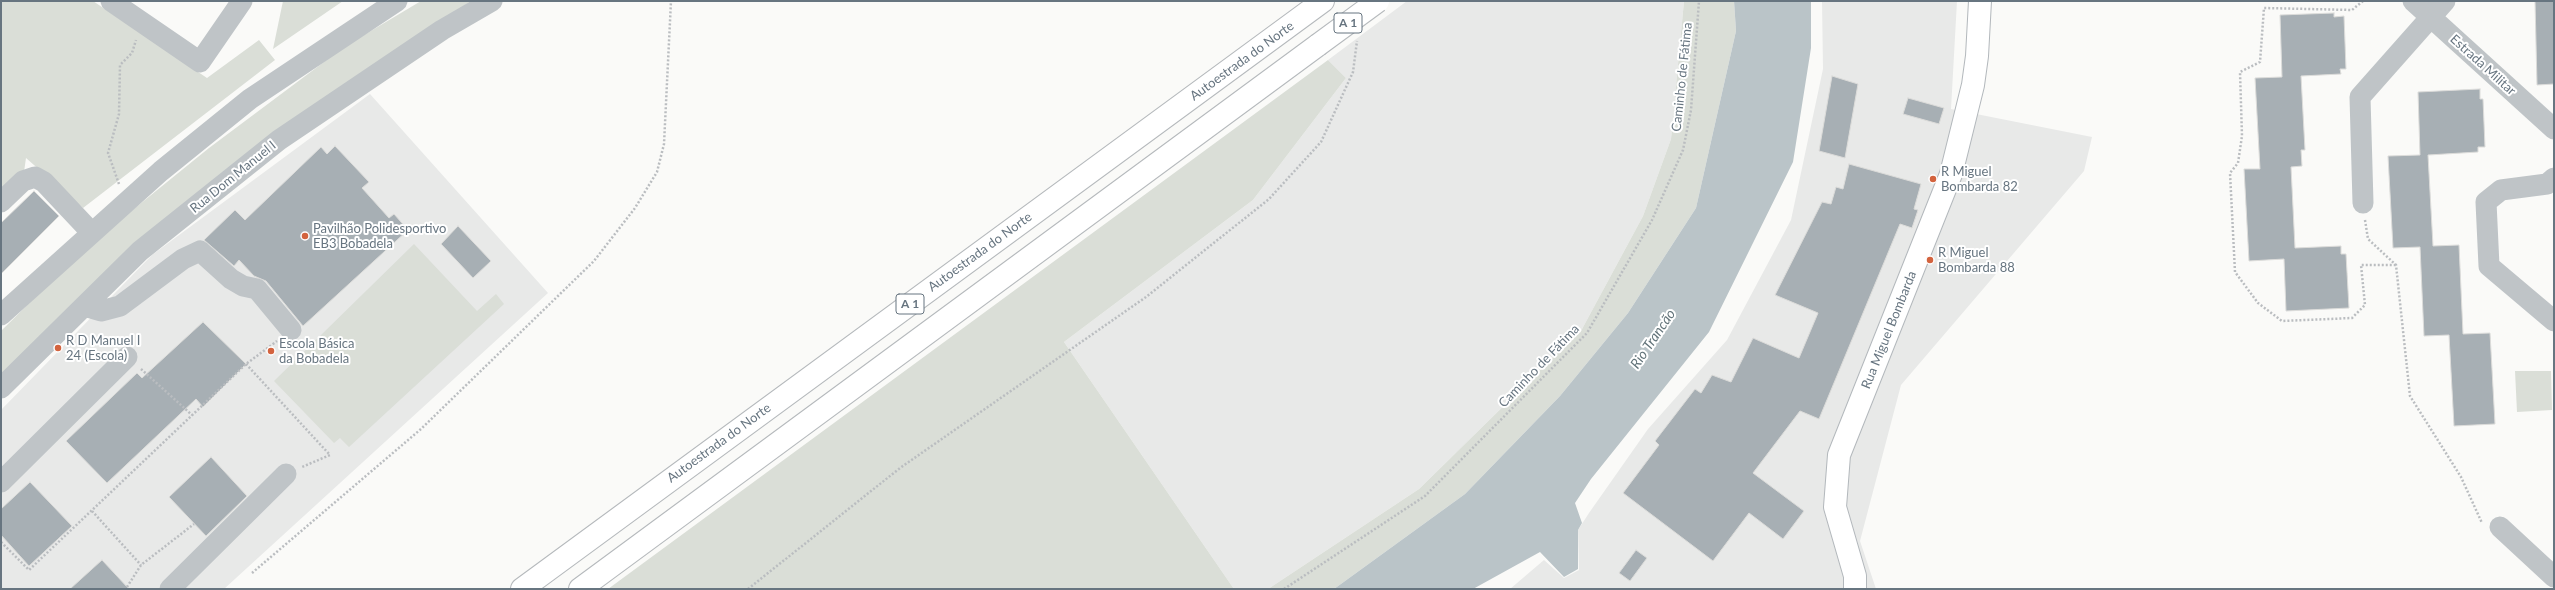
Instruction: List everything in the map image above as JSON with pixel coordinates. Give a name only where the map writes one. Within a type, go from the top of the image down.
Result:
[{"type":"main road","name":"Autoestrada do Norte","points":[[522,589],[1323,1]]},
{"type":"main road","name":"A 1","points":[[580,589],[1378,1]]},
{"type":"main road","name":"Rua Miguel Bombarda","points":[[1856,585],[1835,507],[1839,455],[1951,174],[1961,142],[1974,78],[1980,1]]},
{"type":"street","points":[[111,1],[200,62],[242,1]]},
{"type":"street","points":[[1,315],[125,204],[250,99],[397,1]]},
{"type":"street","name":"Rua Dom Manuel I","points":[[1,388],[140,251],[279,140],[442,30],[492,1]]},
{"type":"street","name":"Estrada Militar","points":[[2413,1],[2554,129]]},
{"type":"street","points":[[2363,203],[2360,97],[2429,16],[2445,1]]},
{"type":"street","points":[[1,202],[23,181],[35,178],[44,182],[92,233]]},
{"type":"street","points":[[2554,178],[2547,184],[2501,190],[2486,202],[2489,266],[2554,321]]},
{"type":"street","points":[[84,306],[101,311],[120,306],[183,259],[200,251],[231,279],[243,286],[257,289],[291,330]]},
{"type":"street","points":[[1,482],[128,357]]},
{"type":"street","points":[[170,589],[286,474]]},
{"type":"street","points":[[2500,527],[2554,576]]},
{"type":"path","points":[[252,573],[421,429],[594,261],[636,208],[658,172],[664,144],[671,1]]},
{"type":"path","name":"Caminho de Fátima","points":[[1284,589],[1424,496],[1587,333],[1652,220],[1683,150],[1691,110],[1699,1]]},
{"type":"path","points":[[2363,1],[2352,10],[2264,8],[2260,62],[2240,72],[2242,136],[2238,163],[2230,173],[2235,272],[2258,303],[2282,321],[2336,319],[2352,318],[2365,306],[2362,265],[2396,265]]},
{"type":"path","points":[[125,204],[108,153],[119,114],[120,65],[132,53],[136,40],[135,18]]},
{"type":"path","points":[[748,589],[900,468],[1146,297],[1269,199],[1321,142],[1353,72],[1358,33]]},
{"type":"path","points":[[2363,203],[2368,239],[2396,265],[2410,396],[2461,477],[2484,529],[2500,527]]},
{"type":"path","points":[[1,542],[29,570],[92,512],[246,364],[291,330]]},
{"type":"path","points":[[128,357],[192,415]]},
{"type":"path","points":[[246,364],[330,455],[286,474]]},
{"type":"path","points":[[92,512],[141,565]]},
{"type":"path","points":[[127,587],[141,565],[194,524]]},
{"type":"shaded area","points":[[1,1],[93,1],[207,78],[259,40],[275,60],[83,208],[26,158],[24,172],[1,192]]},
{"type":"shaded area","points":[[283,1],[343,1],[273,49]]},
{"type":"shaded area","points":[[421,1],[471,1],[310,111],[1,381],[1,331],[82,251],[209,148],[344,47]]},
{"type":"shaded area","points":[[1407,1],[1684,1],[1671,139],[1643,216],[1582,329],[1419,489],[1268,589],[1234,589],[1064,342],[1253,200],[1346,78],[1328,60]]},
{"type":"shaded area","points":[[1684,1],[1734,1],[1736,31],[1696,208],[1628,313],[1560,396],[1465,494],[1334,589],[1268,589],[1419,489],[1582,329],[1643,216],[1671,139]]},
{"type":"shaded area","points":[[1822,1],[1957,1],[1951,109],[2092,137],[2084,171],[1901,385],[1860,541],[1876,589],[1510,589],[1544,560],[1564,578],[1579,570],[1578,530],[1648,429],[1727,340],[1791,220],[1823,69]]},
{"type":"shaded area","points":[[1328,60],[1346,78],[1253,200],[1064,342],[1234,589],[608,589]]},
{"type":"shaded area","name":"Escola Básica da Bobadela","points":[[370,94],[548,293],[224,589],[1,589],[1,410],[152,255]]},
{"type":"shaded area","points":[[414,244],[477,311],[496,294],[504,304],[349,447],[340,438],[334,443],[274,381]]},
{"type":"shaded area","points":[[2515,371],[2551,371],[2552,410],[2517,412]]},
{"type":"water","name":"Rio Trancão","points":[[1734,1],[1811,1],[1811,48],[1793,162],[1709,332],[1591,479],[1575,503],[1582,523],[1578,530],[1578,569],[1564,577],[1540,552],[1473,589],[1334,589],[1465,494],[1560,396],[1628,313],[1696,208],[1736,31]]},
{"type":"building","points":[[2535,1],[2554,1],[2554,84],[2537,85]]},
{"type":"building","points":[[2334,13],[2334,17],[2344,16],[2346,69],[2340,69],[2341,74],[2301,76],[2305,150],[2301,150],[2302,166],[2291,167],[2295,248],[2341,246],[2341,254],[2346,254],[2349,308],[2286,311],[2284,259],[2249,261],[2244,169],[2260,169],[2255,78],[2282,77],[2280,15]]},
{"type":"building","points":[[1832,76],[1858,84],[1845,158],[1819,151]]},
{"type":"building","points":[[2480,89],[2480,99],[2483,99],[2485,147],[2478,147],[2478,152],[2428,155],[2433,246],[2459,245],[2463,334],[2490,333],[2495,424],[2454,426],[2449,335],[2424,336],[2420,247],[2393,248],[2388,156],[2420,155],[2418,92]]},
{"type":"building","points":[[1908,98],[1944,108],[1939,124],[1903,114]]},
{"type":"building","name":"Pavilhão Polidesportivo EB3 Bobadela","points":[[335,146],[369,182],[362,188],[389,218],[394,214],[408,230],[303,326],[266,281],[254,276],[239,260],[234,266],[204,240],[235,210],[245,220],[321,147],[327,154]]},
{"type":"building","points":[[1849,164],[1921,184],[1914,209],[1918,210],[1912,228],[1900,224],[1819,419],[1800,411],[1753,473],[1804,511],[1783,539],[1749,513],[1713,561],[1623,493],[1659,445],[1655,441],[1695,389],[1701,393],[1712,375],[1731,382],[1753,338],[1799,358],[1818,313],[1775,295],[1822,202],[1831,204],[1836,187],[1843,189]]},
{"type":"building","points":[[34,191],[59,216],[1,274],[1,223]]},
{"type":"building","points":[[458,226],[491,261],[473,278],[441,244]]},
{"type":"building","points":[[203,322],[246,364],[203,407],[196,399],[107,483],[66,441],[137,373],[142,378]]},
{"type":"building","points":[[211,457],[247,496],[206,536],[169,497]]},
{"type":"building","points":[[30,482],[72,526],[29,566],[1,535],[1,509]]},
{"type":"building","points":[[1636,550],[1647,558],[1630,581],[1619,573]]},
{"type":"building","points":[[102,560],[129,589],[70,589]]},
{"type":"place","name":"R Miguel Bombarda 82","points":[[1933,179]]},
{"type":"place","name":"Pavilhão Polidesportivo EB3 Bobadela","points":[[305,236]]},
{"type":"place","name":"R Miguel Bombarda 88","points":[[1930,260]]},
{"type":"place","name":"R D Manuel I 24 (Escola)","points":[[58,348]]},
{"type":"place","name":"Escola Básica da Bobadela","points":[[271,351]]}]
